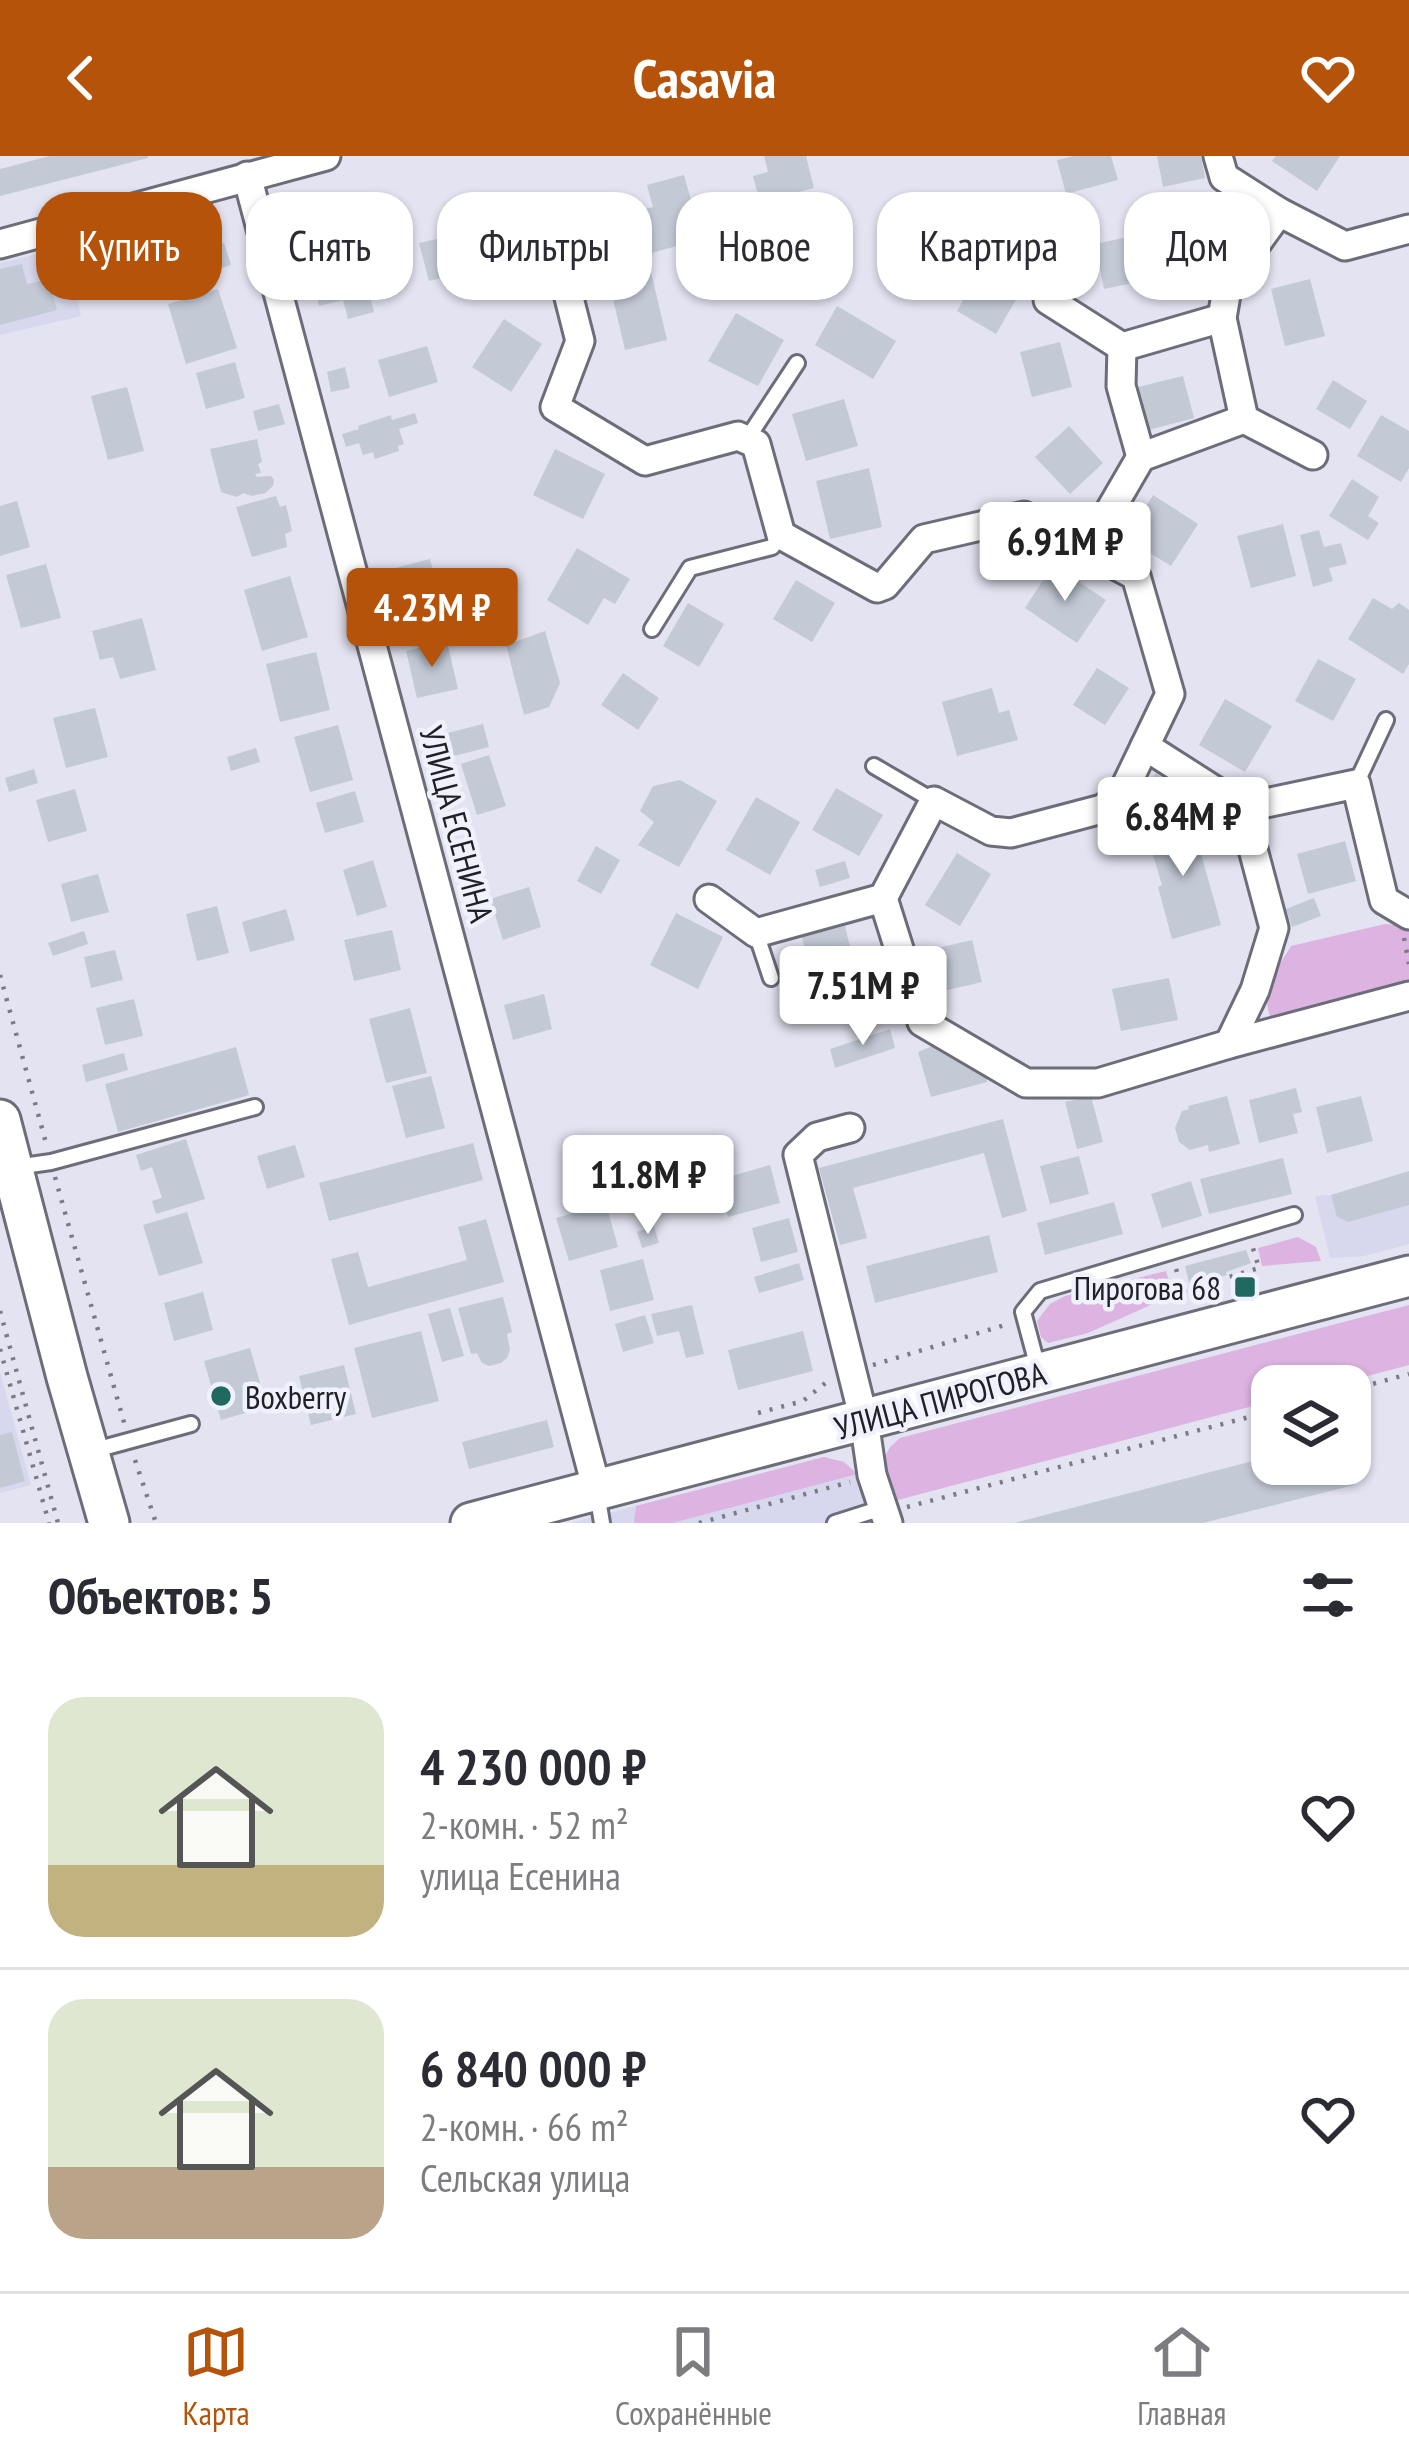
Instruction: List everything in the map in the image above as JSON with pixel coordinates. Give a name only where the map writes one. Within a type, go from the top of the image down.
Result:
[{"type":"main road","points":[[0,1120],[32,1164],[67,1377],[109,1523]]},
{"type":"main road","name":"УЛИЦА ПИРОГОВА","points":[[471,1523],[600,1506],[864,1420],[1409,1276]]},
{"type":"street","points":[[0,244],[326,156]]},
{"type":"street","points":[[1218,156],[1224,177],[1345,247],[1409,229]]},
{"type":"street","name":"УЛИЦА ЕСЕНИНА","points":[[247,176],[600,1506]]},
{"type":"street","points":[[1244,419],[1222,318],[1228,283],[1279,212]]},
{"type":"street","points":[[570,300],[580,341],[555,407],[645,461],[738,436],[747,439],[756,445],[781,535],[878,588],[924,539],[1024,516],[1136,576],[1170,694],[1120,796],[1102,809],[1011,833],[991,831],[934,801],[883,898],[922,1022],[1027,1083],[1098,1083],[1409,996]]},
{"type":"street","points":[[1048,300],[1122,347],[1222,318]]},
{"type":"street","points":[[1122,347],[1121,386],[1141,457]]},
{"type":"street","points":[[1087,550],[1141,457],[1244,419],[1313,455]]},
{"type":"street","points":[[1145,746],[1242,808],[1274,928],[1255,990],[1229,1044]]},
{"type":"street","points":[[1242,808],[1356,784],[1384,900],[1409,915]]},
{"type":"street","points":[[710,899],[757,933],[883,898]]},
{"type":"street","points":[[850,1128],[817,1137],[798,1155],[885,1515]]},
{"type":"lane","points":[[747,439],[797,363]]},
{"type":"lane","points":[[652,629],[690,568],[772,547],[781,535]]},
{"type":"lane","points":[[1356,784],[1386,720]]},
{"type":"lane","points":[[874,766],[934,801]]},
{"type":"lane","points":[[757,933],[771,978]]},
{"type":"lane","points":[[32,1164],[255,1107]]},
{"type":"lane","points":[[1040,1373],[1022,1312],[1040,1291],[1294,1215]]},
{"type":"lane","points":[[90,1452],[191,1424]]},
{"type":"lane","points":[[835,1523],[885,1515]]},
{"type":"path","points":[[0,975],[32,1164],[156,1523]]},
{"type":"path","points":[[1170,1252],[1183,1291],[1259,1268],[1247,1229]]},
{"type":"path","points":[[0,1312],[58,1523]]},
{"type":"path","points":[[760,1412],[803,1401],[825,1382],[852,1372],[1024,1319]]},
{"type":"path","points":[[0,1349],[49,1523]]},
{"type":"path","points":[[1371,1384],[1409,1374]]},
{"type":"path","points":[[885,1515],[1251,1417]]},
{"type":"path","points":[[699,1523],[872,1475]]},
{"type":"shaded area","points":[[36,254],[36,300],[78,300],[81,316],[0,335],[0,263]]},
{"type":"shaded area","points":[[1385,924],[1409,930],[1409,984],[1271,1019],[1269,991],[1291,946]]},
{"type":"shaded area","points":[[1409,1171],[1409,1244],[1364,1256],[1330,1258],[1315,1196]]},
{"type":"shaded area","points":[[1298,1237],[1316,1247],[1321,1261],[1262,1266],[1258,1248]]},
{"type":"shaded area","points":[[1166,1271],[1173,1295],[1088,1333],[1048,1343],[1041,1337],[1037,1321],[1050,1304],[1065,1296]]},
{"type":"shaded area","points":[[1409,1305],[1409,1365],[1371,1375],[1371,1365],[1251,1365],[1251,1407],[894,1501],[880,1466],[900,1438]]},
{"type":"shaded area","points":[[0,1372],[31,1485],[0,1493]]},
{"type":"shaded area","points":[[824,1457],[844,1462],[857,1474],[881,1523],[570,1523]]},
{"type":"shaded area","points":[[824,1457],[844,1462],[857,1474],[672,1523],[634,1523],[636,1506]]},
{"type":"building","points":[[50,156],[148,158],[0,196],[0,169]]},
{"type":"building","points":[[764,156],[806,156],[814,188],[757,192],[753,176],[768,172]]},
{"type":"building","points":[[1111,156],[1118,180],[1065,192],[1057,160]]},
{"type":"building","points":[[1157,156],[1201,156],[1205,178],[1163,187]]},
{"type":"building","points":[[1276,156],[1340,156],[1317,191],[1272,161]]},
{"type":"building","points":[[684,175],[689,192],[676,192],[676,246],[652,253],[652,192],[647,185]]},
{"type":"building","points":[[1124,238],[1124,285],[1104,289],[1100,243]]},
{"type":"building","points":[[437,239],[437,279],[429,281],[419,243]]},
{"type":"building","points":[[222,244],[231,265],[222,268]]},
{"type":"building","points":[[22,264],[27,284],[36,282],[36,300],[54,300],[57,310],[0,325],[0,269]]},
{"type":"building","points":[[652,276],[667,340],[625,350],[613,300],[652,300]]},
{"type":"building","points":[[1310,279],[1325,336],[1285,346],[1271,289]]},
{"type":"building","points":[[222,300],[237,348],[186,364],[168,304]]},
{"type":"building","points":[[343,300],[371,300],[374,312],[348,319]]},
{"type":"building","points":[[963,300],[1016,300],[996,334],[957,311]]},
{"type":"building","points":[[837,306],[896,341],[873,379],[815,345]]},
{"type":"building","points":[[736,313],[784,340],[758,386],[708,361]]},
{"type":"building","points":[[504,319],[542,344],[511,392],[472,367]]},
{"type":"building","points":[[1060,342],[1072,387],[1032,397],[1020,352]]},
{"type":"building","points":[[427,346],[438,382],[389,397],[378,360]]},
{"type":"building","points":[[235,362],[245,398],[206,409],[196,373]]},
{"type":"building","points":[[345,367],[350,388],[331,392],[327,372]]},
{"type":"building","points":[[1183,376],[1194,418],[1145,431],[1134,388]]},
{"type":"building","points":[[1333,380],[1367,401],[1350,429],[1316,409]]},
{"type":"building","points":[[127,387],[144,451],[108,460],[91,396]]},
{"type":"building","points":[[844,399],[858,446],[806,461],[792,414]]},
{"type":"building","points":[[279,404],[285,424],[258,431],[253,411]]},
{"type":"building","points":[[415,413],[418,423],[399,429],[404,444],[398,446],[399,451],[375,459],[373,452],[363,455],[359,443],[346,447],[342,434],[358,426]]},
{"type":"building","points":[[1381,415],[1409,431],[1409,468],[1401,482],[1357,456]]},
{"type":"building","points":[[1069,426],[1103,463],[1070,494],[1035,457]]},
{"type":"building","points":[[257,439],[262,462],[258,464],[261,473],[255,474],[271,476],[273,486],[252,496],[221,492],[210,449]]},
{"type":"building","points":[[555,449],[605,474],[583,519],[533,495]]},
{"type":"building","points":[[869,468],[882,527],[830,539],[816,481]]},
{"type":"building","points":[[1352,479],[1379,497],[1368,516],[1379,523],[1368,540],[1329,516]]},
{"type":"building","points":[[1153,495],[1198,524],[1171,566],[1126,538]]},
{"type":"building","points":[[276,496],[280,507],[286,505],[292,531],[285,534],[287,547],[252,557],[236,507]]},
{"type":"building","points":[[17,501],[30,547],[0,556],[0,506]]},
{"type":"building","points":[[1283,524],[1296,576],[1251,588],[1237,536]]},
{"type":"building","points":[[1319,530],[1324,547],[1341,543],[1347,564],[1329,568],[1333,581],[1313,587],[1300,535]]},
{"type":"building","points":[[577,548],[630,579],[615,604],[604,598],[588,625],[547,600]]},
{"type":"building","points":[[430,559],[440,597],[449,595],[457,624],[422,633],[414,603],[390,610],[380,572]]},
{"type":"building","points":[[46,564],[61,618],[21,628],[6,575]]},
{"type":"building","points":[[1053,565],[1106,600],[1077,643],[1025,608]]},
{"type":"building","points":[[290,576],[308,637],[262,651],[244,590]]},
{"type":"building","points":[[796,580],[835,603],[812,642],[773,619]]},
{"type":"building","points":[[1373,598],[1392,609],[1399,603],[1409,610],[1409,664],[1403,674],[1348,639]]},
{"type":"building","points":[[688,603],[724,624],[699,667],[663,646]]},
{"type":"building","points":[[142,618],[156,670],[120,679],[113,657],[100,660],[92,631]]},
{"type":"building","points":[[545,631],[560,683],[549,707],[524,715],[506,645]]},
{"type":"building","points":[[447,642],[458,689],[417,698],[406,651]]},
{"type":"building","points":[[316,652],[330,710],[280,722],[266,664]]},
{"type":"building","points":[[1318,659],[1356,679],[1333,721],[1295,701]]},
{"type":"building","points":[[1097,668],[1129,688],[1105,725],[1073,705]]},
{"type":"building","points":[[623,673],[659,698],[638,730],[601,705]]},
{"type":"building","points":[[992,688],[999,713],[1009,710],[1018,740],[957,756],[942,702]]},
{"type":"building","points":[[1225,699],[1272,726],[1245,772],[1199,745]]},
{"type":"building","points":[[95,708],[108,757],[66,768],[53,718]]},
{"type":"building","points":[[483,724],[489,747],[442,759],[436,736]]},
{"type":"building","points":[[338,725],[353,780],[310,792],[294,737]]},
{"type":"building","points":[[256,748],[260,762],[231,771],[227,757]]},
{"type":"building","points":[[489,755],[506,806],[477,815],[461,764]]},
{"type":"building","points":[[34,769],[38,783],[9,792],[5,778]]},
{"type":"building","points":[[1156,773],[1177,788],[1155,818],[1134,803]]},
{"type":"building","points":[[680,780],[717,801],[679,867],[638,845],[654,822],[640,811],[653,786]]},
{"type":"building","points":[[836,788],[883,815],[859,856],[812,830]]},
{"type":"building","points":[[75,789],[87,831],[48,842],[36,800]]},
{"type":"building","points":[[355,791],[364,822],[325,833],[316,803]]},
{"type":"building","points":[[756,797],[800,822],[770,875],[726,850]]},
{"type":"building","points":[[1191,818],[1221,925],[1172,939],[1146,831]]},
{"type":"building","points":[[1345,841],[1356,881],[1308,894],[1297,854]]},
{"type":"building","points":[[596,846],[620,860],[601,894],[577,881]]},
{"type":"building","points":[[957,853],[991,874],[960,926],[925,905]]},
{"type":"building","points":[[373,860],[387,907],[357,916],[343,870]]},
{"type":"building","points":[[845,861],[850,878],[820,887],[815,870]]},
{"type":"building","points":[[98,874],[109,912],[71,922],[61,884]]},
{"type":"building","points":[[529,887],[541,927],[503,940],[490,899]]},
{"type":"building","points":[[1314,898],[1321,916],[1292,927],[1286,909]]},
{"type":"building","points":[[217,906],[229,953],[197,961],[186,914]]},
{"type":"building","points":[[286,909],[295,940],[250,952],[242,922]]},
{"type":"building","points":[[676,913],[723,937],[698,989],[650,965]]},
{"type":"building","points":[[845,926],[856,972],[813,983],[802,937]]},
{"type":"building","points":[[392,930],[401,970],[354,981],[344,940]]},
{"type":"building","points":[[84,931],[88,944],[53,956],[48,943]]},
{"type":"building","points":[[972,940],[982,982],[935,993],[925,951]]},
{"type":"building","points":[[115,950],[123,980],[91,988],[84,957]]},
{"type":"building","points":[[1169,978],[1178,1020],[1121,1031],[1112,989]]},
{"type":"building","points":[[544,994],[552,1029],[513,1040],[504,1005]]},
{"type":"building","points":[[134,999],[143,1036],[105,1045],[96,1008]]},
{"type":"building","points":[[410,1008],[427,1073],[386,1083],[369,1019]]},
{"type":"building","points":[[890,1029],[895,1048],[835,1068],[830,1049]]},
{"type":"building","points":[[935,1045],[987,1075],[987,1082],[931,1097],[918,1052]]},
{"type":"building","points":[[236,1047],[249,1095],[118,1132],[105,1084]]},
{"type":"building","points":[[124,1053],[128,1070],[86,1082],[82,1065]]},
{"type":"building","points":[[431,1076],[445,1128],[406,1138],[392,1086]]},
{"type":"building","points":[[1296,1088],[1302,1112],[1293,1114],[1298,1133],[1259,1143],[1249,1100]]},
{"type":"building","points":[[1091,1096],[1103,1142],[1077,1149],[1065,1102]]},
{"type":"building","points":[[1227,1096],[1240,1144],[1209,1152],[1208,1145],[1190,1150],[1179,1142],[1175,1128],[1182,1111]]},
{"type":"building","points":[[1361,1096],[1373,1141],[1327,1153],[1316,1107]]},
{"type":"building","points":[[1003,1119],[1027,1211],[1002,1218],[984,1153],[853,1188],[867,1238],[840,1245],[819,1168]]},
{"type":"building","points":[[720,1135],[731,1168],[693,1180],[682,1147]]},
{"type":"building","points":[[186,1139],[205,1199],[156,1214],[152,1201],[162,1198],[152,1167],[141,1171],[136,1155]]},
{"type":"building","points":[[473,1143],[483,1180],[329,1221],[319,1183]]},
{"type":"building","points":[[295,1145],[305,1177],[267,1189],[257,1156]]},
{"type":"building","points":[[1079,1156],[1089,1194],[1050,1204],[1040,1166]]},
{"type":"building","points":[[1283,1158],[1292,1194],[1209,1214],[1200,1179]]},
{"type":"building","points":[[770,1165],[780,1203],[728,1217],[718,1180]]},
{"type":"building","points":[[1409,1171],[1409,1205],[1348,1222],[1337,1217],[1331,1195]]},
{"type":"building","points":[[640,1174],[647,1190],[623,1199],[617,1182]]},
{"type":"building","points":[[1191,1181],[1202,1216],[1162,1228],[1151,1194]]},
{"type":"building","points":[[1114,1202],[1123,1234],[1045,1255],[1037,1223]]},
{"type":"building","points":[[606,1204],[618,1247],[569,1261],[556,1218]]},
{"type":"building","points":[[187,1212],[203,1263],[159,1276],[143,1225]]},
{"type":"building","points":[[789,1218],[798,1252],[761,1262],[752,1228]]},
{"type":"building","points":[[486,1219],[504,1282],[349,1325],[331,1259],[358,1252],[368,1287],[467,1260],[458,1227]]},
{"type":"building","points":[[654,1226],[659,1243],[642,1248],[637,1232]]},
{"type":"building","points":[[989,1235],[998,1272],[875,1303],[866,1266]]},
{"type":"building","points":[[1246,1250],[1251,1263],[1190,1286],[1185,1266]]},
{"type":"building","points":[[643,1259],[654,1300],[610,1311],[600,1270]]},
{"type":"building","points":[[799,1263],[804,1280],[759,1293],[754,1277]]},
{"type":"building","points":[[203,1292],[213,1330],[174,1341],[164,1303]]},
{"type":"building","points":[[503,1297],[512,1332],[507,1334],[510,1350],[501,1363],[489,1366],[477,1353],[471,1354],[458,1308]]},
{"type":"building","points":[[692,1305],[704,1354],[686,1358],[679,1331],[657,1336],[651,1314]]},
{"type":"building","points":[[450,1308],[464,1356],[442,1362],[428,1314]]},
{"type":"building","points":[[645,1315],[654,1343],[623,1352],[615,1324]]},
{"type":"building","points":[[421,1331],[439,1401],[372,1418],[354,1348]]},
{"type":"building","points":[[803,1331],[813,1371],[738,1390],[728,1350]]},
{"type":"building","points":[[250,1348],[267,1407],[221,1420],[204,1361]]},
{"type":"building","points":[[344,1365],[356,1414],[311,1425],[299,1376]]},
{"type":"building","points":[[547,1420],[554,1447],[469,1469],[462,1442]]},
{"type":"building","points":[[12,1432],[25,1481],[0,1488],[0,1435]]},
{"type":"building","points":[[1251,1461],[1251,1485],[1354,1485],[1203,1523],[1014,1523]]},
{"type":"place","name":"Пирогова 68","points":[[1245,1287]]},
{"type":"place","name":"Boxberry","points":[[221,1396]]}]
